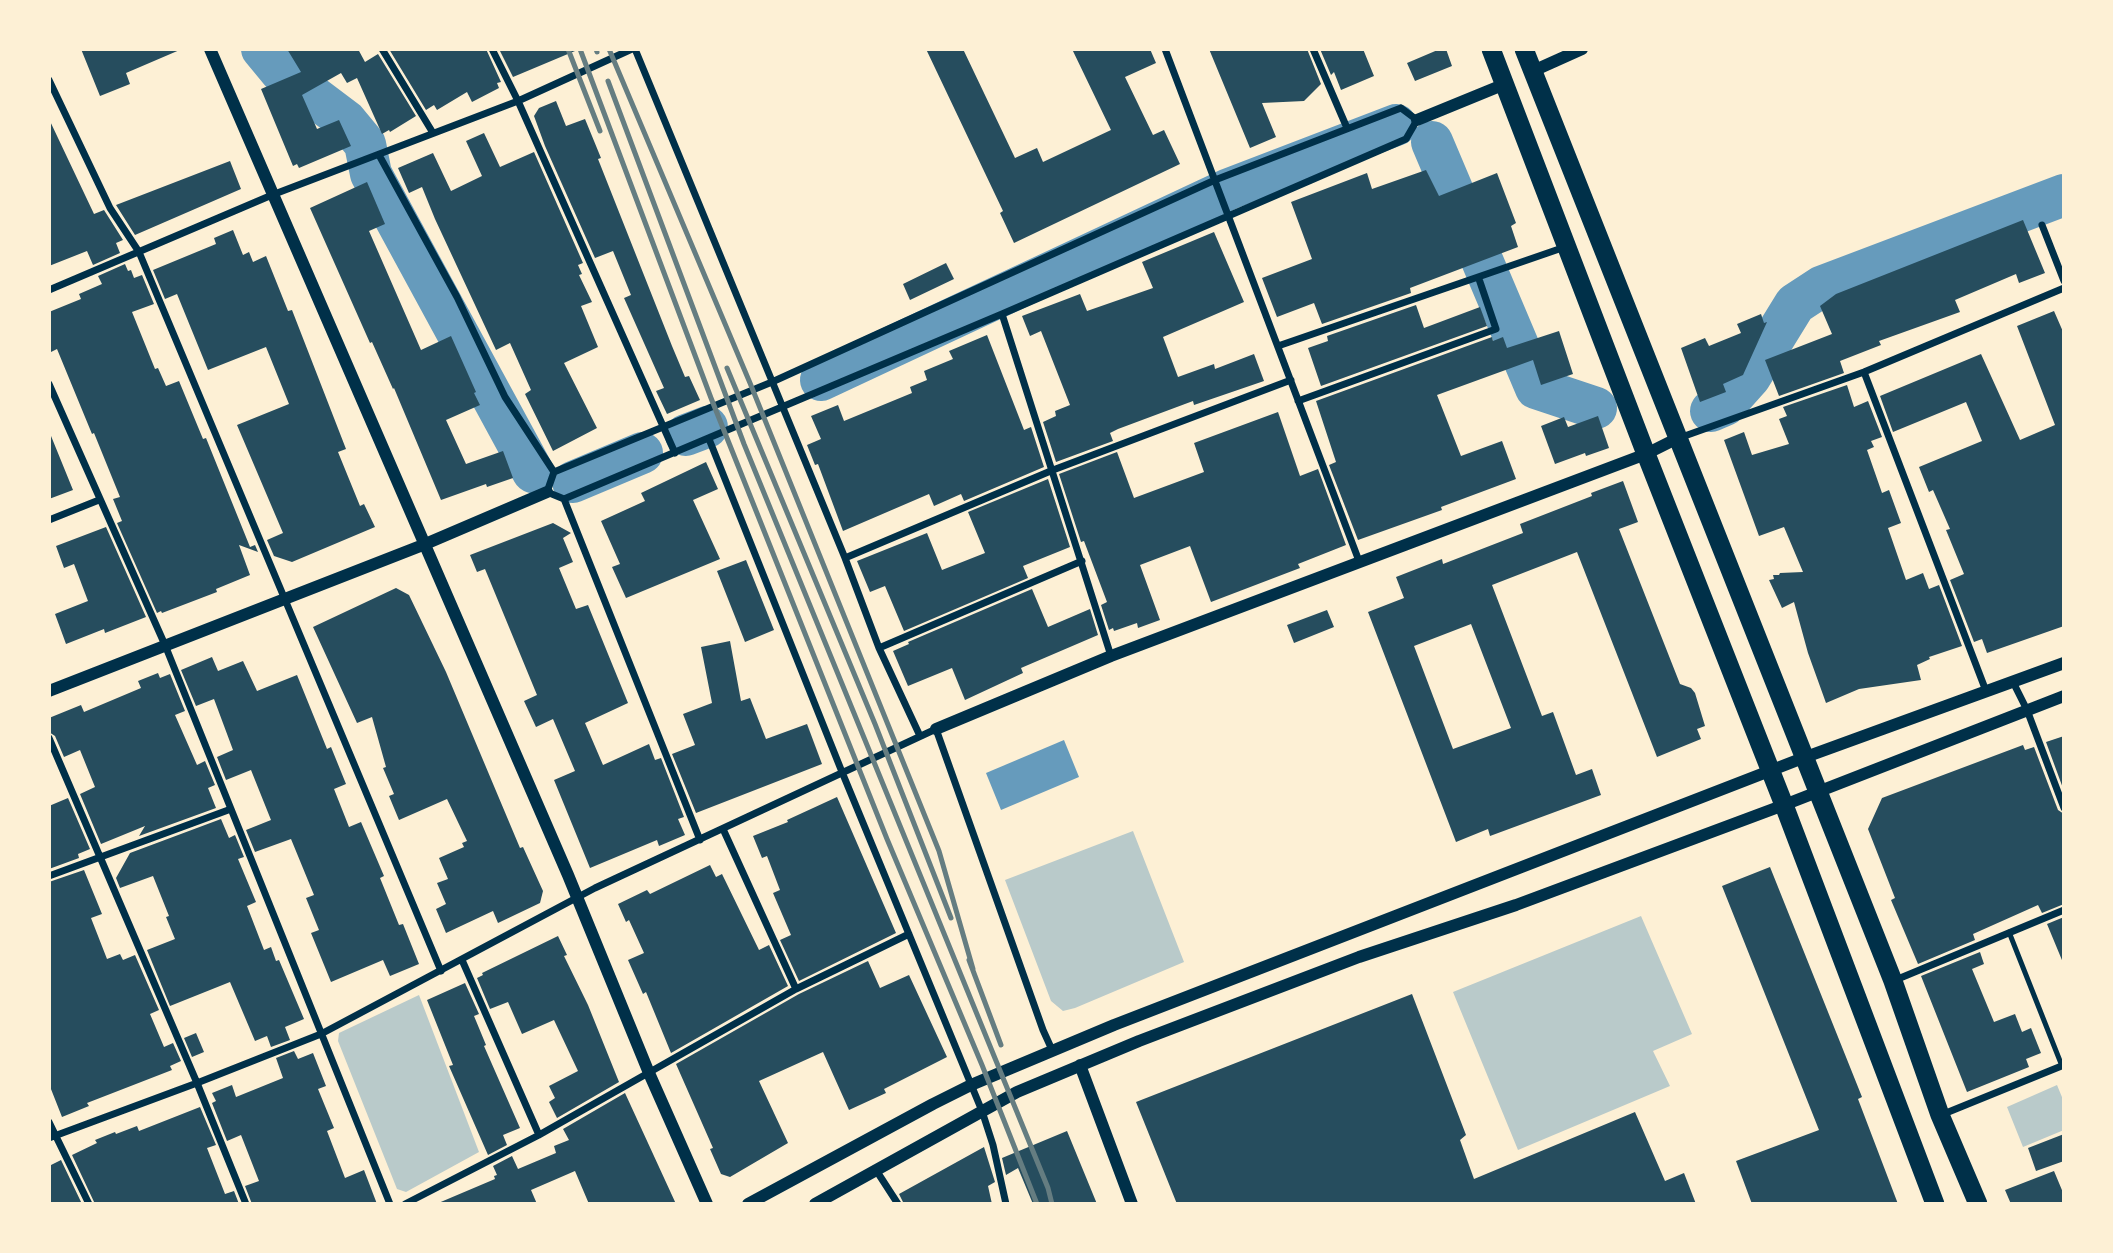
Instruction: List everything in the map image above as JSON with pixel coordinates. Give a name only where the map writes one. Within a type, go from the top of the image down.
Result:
[{"type":"highway","points":[[1491,49],[1784,804],[1935,1204]]},
{"type":"highway","points":[[1524,49],[1893,981],[1940,1115],[1978,1204]]},
{"type":"street","points":[[209,49],[577,897],[649,1073],[707,1204]]},
{"type":"street","points":[[382,49],[433,133]]},
{"type":"street","points":[[492,49],[518,101],[675,453]]},
{"type":"street","points":[[49,290],[271,195],[518,101],[634,49],[845,558],[879,648],[920,736]]},
{"type":"street","points":[[1165,49],[1359,561]]},
{"type":"street","points":[[1313,49],[1347,128]]},
{"type":"street","points":[[1533,71],[1582,49]]},
{"type":"street","points":[[49,80],[110,208],[139,252],[441,971]]},
{"type":"street","points":[[49,691],[423,545],[547,492],[565,499],[709,439],[1406,139],[1418,120],[1505,83]]},
{"type":"street","points":[[547,492],[554,472],[772,382],[1347,128],[1401,108],[1418,120]]},
{"type":"street","points":[[378,156],[457,297],[505,397],[554,472]]},
{"type":"street","points":[[2042,225],[2064,281]]},
{"type":"street","points":[[1278,346],[1566,247]]},
{"type":"street","points":[[1298,401],[1496,329],[1481,278]]},
{"type":"street","points":[[52,1137],[321,1034],[577,897],[936,729],[1111,656],[1646,454],[1678,438],[1864,372],[2064,288]]},
{"type":"street","points":[[1002,314],[1111,656]]},
{"type":"street","points":[[1864,372],[1986,691]]},
{"type":"street","points":[[845,558],[1053,470],[1291,380]]},
{"type":"street","points":[[49,384],[165,645],[390,1204]]},
{"type":"street","points":[[709,439],[842,772],[982,1111],[993,1145],[1006,1204]]},
{"type":"street","points":[[565,499],[700,840]]},
{"type":"street","points":[[49,520],[99,500]]},
{"type":"street","points":[[879,648],[1082,561]]},
{"type":"street","points":[[748,1204],[971,1085],[1127,1020],[1803,758],[2064,663]]},
{"type":"street","points":[[2013,682],[2027,710],[2064,808]]},
{"type":"street","points":[[815,1204],[1017,1092],[1080,1065],[1359,957],[1516,905],[2064,696]]},
{"type":"street","points":[[936,729],[1043,1030],[1053,1052],[1080,1065],[1132,1204]]},
{"type":"street","points":[[49,738],[246,1204]]},
{"type":"street","points":[[49,876],[231,808]]},
{"type":"street","points":[[723,829],[796,989]]},
{"type":"street","points":[[1893,981],[2064,910]]},
{"type":"street","points":[[405,1204],[539,1135],[796,989],[909,933]]},
{"type":"street","points":[[463,960],[539,1135]]},
{"type":"street","points":[[1940,1115],[2063,1066]]},
{"type":"street","points":[[49,1122],[52,1137],[89,1204]]},
{"type":"street","points":[[875,1170],[898,1204]]},
{"type":"lane","points":[[2009,932],[2063,1066]]},
{"type":"shaded area","points":[[1133,831],[1184,962],[1063,1011],[1051,1001],[1005,880]]},
{"type":"shaded area","points":[[1641,916],[1692,1034],[1653,1051],[1670,1086],[1518,1150],[1453,992]]},
{"type":"shaded area","points":[[419,995],[479,1152],[406,1192],[397,1189],[338,1041],[339,1033]]},
{"type":"shaded area","points":[[2057,1085],[2064,1102],[2064,1130],[2023,1147],[2007,1107]]},
{"type":"water","points":[[1064,740],[1079,777],[1001,810],[986,773]]},
{"type":"building","points":[[81,49],[182,49],[126,73],[130,84],[100,96]]},
{"type":"building","points":[[287,49],[358,49],[365,62],[378,54],[416,116],[382,134],[357,78],[347,83],[341,73],[302,95],[317,129],[339,120],[351,146],[299,168],[297,164],[293,166],[261,89],[301,72]]},
{"type":"building","points":[[389,49],[486,49],[501,82],[497,83],[499,88],[472,102],[467,92],[437,110],[434,105],[426,110]]},
{"type":"building","points":[[499,49],[575,49],[575,51],[513,77]]},
{"type":"building","points":[[926,49],[963,49],[1015,158],[1037,148],[1043,162],[1111,130],[1072,49],[1150,49],[1156,63],[1125,77],[1153,135],[1164,130],[1180,164],[1014,243],[1000,213],[1003,211]]},
{"type":"building","points":[[1209,49],[1307,49],[1321,84],[1304,101],[1262,103],[1276,137],[1250,148]]},
{"type":"building","points":[[1320,49],[1363,49],[1374,76],[1341,90]]},
{"type":"building","points":[[1446,49],[1452,66],[1415,81],[1407,63]]},
{"type":"building","points":[[556,101],[566,126],[585,119],[601,158],[598,159],[672,346],[685,377],[689,376],[700,400],[667,414],[656,391],[664,388],[624,298],[631,295],[613,251],[595,258],[534,116],[539,108]]},
{"type":"building","points":[[49,119],[94,214],[104,210],[123,240],[116,243],[120,253],[93,265],[87,251],[49,266]]},
{"type":"building","points":[[484,133],[500,167],[534,152],[583,263],[578,265],[582,274],[579,275],[592,302],[581,306],[598,347],[564,363],[597,428],[553,451],[525,394],[531,390],[510,343],[496,350],[422,187],[409,193],[398,168],[433,153],[451,191],[482,176],[466,141]]},
{"type":"building","points":[[230,161],[241,189],[135,235],[116,205]]},
{"type":"building","points":[[1426,170],[1439,196],[1497,173],[1516,223],[1511,226],[1518,247],[1410,288],[1411,293],[1322,324],[1314,303],[1277,317],[1262,278],[1312,259],[1291,202],[1367,173],[1372,189]]},
{"type":"building","points":[[367,182],[385,224],[369,231],[421,350],[451,336],[476,392],[474,393],[480,405],[446,420],[466,464],[503,451],[513,478],[487,487],[486,484],[441,500],[394,388],[372,342],[370,343],[310,208]]},
{"type":"building","points":[[2023,220],[2045,273],[2019,283],[2016,274],[1955,300],[1960,312],[1879,341],[1881,345],[1840,361],[1844,373],[1779,396],[1765,360],[1832,334],[1820,306],[1836,294]]},
{"type":"building","points":[[233,230],[243,255],[249,252],[253,262],[266,256],[288,311],[292,310],[346,449],[338,452],[360,506],[364,504],[375,527],[292,562],[274,556],[267,540],[283,533],[237,425],[289,404],[266,347],[208,370],[177,294],[165,299],[153,270],[216,244],[214,238]]},
{"type":"building","points":[[1214,232],[1244,302],[1163,337],[1178,377],[1214,364],[1215,369],[1254,354],[1264,381],[1194,405],[1193,401],[1118,429],[1110,433],[1113,441],[1056,462],[1043,422],[1056,416],[1055,411],[1070,405],[1041,331],[1030,336],[1022,316],[1080,294],[1087,311],[1153,288],[1142,262]]},
{"type":"building","points":[[946,263],[954,279],[910,300],[903,284]]},
{"type":"building","points":[[125,264],[134,278],[142,275],[154,304],[132,312],[155,369],[158,368],[166,386],[179,381],[203,439],[206,438],[250,547],[255,545],[258,552],[239,545],[250,575],[216,589],[217,592],[162,613],[157,613],[117,523],[122,521],[113,499],[120,497],[94,433],[92,434],[57,349],[49,353],[49,312],[81,299],[79,294],[102,284],[98,276]]},
{"type":"building","points":[[1416,305],[1424,328],[1480,307],[1487,326],[1321,386],[1308,348],[1328,341],[1327,336]]},
{"type":"building","points":[[2054,311],[2064,334],[2064,626],[1987,653],[1982,639],[1974,642],[1950,580],[1964,574],[1946,530],[1950,529],[1933,490],[1929,492],[1919,467],[1982,441],[1966,402],[1893,432],[1880,396],[1981,354],[2020,440],[2055,425],[2017,326]]},
{"type":"building","points":[[1761,314],[1764,323],[1767,322],[1743,375],[1723,384],[1726,392],[1700,402],[1681,348],[1705,338],[1709,346],[1741,333],[1737,324]]},
{"type":"building","points":[[1559,331],[1573,374],[1541,385],[1533,360],[1437,395],[1461,456],[1502,441],[1516,479],[1441,507],[1442,510],[1358,540],[1329,465],[1336,462],[1316,401],[1492,337],[1493,341],[1503,337],[1507,348]]},
{"type":"building","points":[[987,335],[1024,430],[1031,427],[1044,467],[964,501],[961,494],[934,506],[929,494],[843,531],[818,464],[815,465],[807,445],[821,439],[811,416],[838,405],[844,421],[912,393],[910,387],[927,380],[924,371],[953,359],[949,351]]},
{"type":"building","points":[[1847,385],[1854,407],[1868,401],[1882,437],[1871,441],[1874,447],[1867,450],[1882,493],[1889,490],[1901,523],[1888,528],[1906,580],[1923,573],[1929,589],[1939,585],[1962,646],[1929,657],[1930,659],[1917,665],[1921,680],[1859,689],[1826,703],[1794,602],[1782,608],[1769,580],[1780,573],[1803,572],[1784,527],[1759,536],[1724,440],[1744,432],[1752,455],[1789,444],[1779,419],[1787,416],[1783,407]]},
{"type":"building","points":[[1278,412],[1300,476],[1318,469],[1346,545],[1298,564],[1300,568],[1211,602],[1190,546],[1140,565],[1160,620],[1138,628],[1137,623],[1114,631],[1113,628],[1109,630],[1101,605],[1107,602],[1084,541],[1081,542],[1059,474],[1117,452],[1134,498],[1204,472],[1194,443]]},
{"type":"building","points":[[1598,416],[1609,448],[1555,464],[1541,426],[1564,417],[1568,427]]},
{"type":"building","points":[[49,431],[73,490],[49,499]]},
{"type":"building","points":[[706,462],[718,489],[693,500],[720,559],[626,598],[612,567],[620,564],[601,521],[645,501],[641,493]]},
{"type":"building","points":[[1048,479],[1070,547],[1023,566],[1028,578],[904,631],[885,586],[870,592],[857,561],[927,533],[942,570],[985,553],[968,512]]},
{"type":"building","points":[[1623,481],[1638,522],[1619,529],[1680,684],[1691,688],[1695,693],[1705,726],[1697,729],[1701,739],[1657,757],[1577,552],[1492,585],[1542,716],[1553,712],[1576,775],[1592,769],[1601,795],[1490,836],[1488,829],[1456,842],[1368,612],[1404,598],[1396,577],[1442,559],[1443,564],[1523,533],[1520,524],[1592,496],[1591,493]],"holes":[[[1471,624],[1511,728],[1453,749],[1414,646]]]},
{"type":"building","points":[[553,523],[571,533],[563,538],[573,562],[559,568],[576,609],[588,605],[628,703],[585,723],[603,765],[649,744],[655,760],[661,758],[684,817],[678,819],[685,835],[659,846],[657,840],[590,868],[554,780],[575,771],[553,719],[536,727],[524,701],[537,695],[485,569],[477,572],[470,555]]},
{"type":"building","points":[[106,527],[146,617],[66,644],[55,614],[88,601],[74,564],[64,568],[56,546]]},
{"type":"building","points":[[746,560],[774,630],[745,642],[717,571]]},
{"type":"building","points":[[396,588],[409,595],[446,672],[520,848],[523,847],[543,891],[540,903],[498,923],[493,911],[446,933],[436,909],[446,904],[437,883],[448,879],[439,858],[464,847],[462,843],[467,841],[447,799],[399,820],[389,796],[394,794],[383,768],[386,767],[372,717],[357,723],[313,627]]},
{"type":"building","points":[[1032,589],[1048,627],[1090,609],[1098,635],[1021,668],[1023,673],[965,700],[952,668],[908,686],[893,651],[909,644],[908,642]]},
{"type":"building","points":[[1327,610],[1334,627],[1294,643],[1287,625]]},
{"type":"building","points":[[730,641],[741,701],[750,698],[766,739],[807,724],[822,764],[696,813],[672,754],[695,745],[683,714],[712,703],[701,647]]},
{"type":"building","points":[[212,657],[218,671],[243,661],[257,691],[297,675],[327,749],[331,747],[346,784],[334,789],[349,827],[361,822],[384,876],[380,878],[399,925],[403,924],[419,964],[390,976],[383,960],[331,982],[311,933],[319,930],[306,898],[314,895],[291,839],[255,852],[246,830],[271,820],[251,770],[226,780],[217,757],[233,750],[214,699],[196,706],[181,670]]},
{"type":"building","points":[[158,673],[160,678],[170,674],[185,711],[175,715],[197,765],[205,761],[215,785],[208,788],[216,808],[139,836],[145,826],[101,844],[80,794],[95,787],[80,750],[64,757],[55,736],[49,732],[49,718],[81,705],[84,712],[141,688],[138,681]]},
{"type":"building","points":[[2064,736],[2064,791],[2046,742]]},
{"type":"building","points":[[2023,745],[2025,750],[2034,747],[2058,810],[2064,814],[2064,904],[2042,913],[2038,905],[1973,934],[1975,940],[1918,964],[1891,900],[1895,898],[1868,829],[1882,798]]},
{"type":"building","points":[[837,797],[896,933],[799,981],[780,940],[791,935],[773,893],[780,890],[767,856],[762,858],[753,836]]},
{"type":"building","points":[[68,798],[90,849],[78,854],[79,858],[49,869],[49,806]]},
{"type":"building","points":[[221,819],[229,838],[235,835],[244,857],[238,859],[256,902],[247,906],[264,950],[271,947],[276,961],[279,960],[304,1019],[285,1027],[290,1040],[271,1047],[267,1036],[255,1041],[230,982],[170,1006],[147,950],[175,939],[153,876],[120,888],[116,878],[130,853]]},
{"type":"building","points":[[710,865],[716,877],[722,874],[759,950],[769,945],[788,986],[671,1053],[646,992],[643,994],[628,960],[644,953],[629,920],[626,922],[618,904],[647,890],[650,894]]},
{"type":"building","points":[[1770,867],[1862,1097],[1858,1099],[1898,1204],[1752,1204],[1736,1161],[1819,1130],[1722,886]]},
{"type":"building","points":[[84,870],[102,914],[91,918],[107,959],[120,954],[123,960],[135,955],[159,1010],[150,1014],[164,1047],[173,1043],[181,1061],[170,1066],[172,1070],[87,1103],[89,1106],[62,1117],[49,1084],[49,882]]},
{"type":"building","points":[[2064,917],[2064,965],[2047,924]]},
{"type":"building","points":[[558,936],[567,955],[564,956],[588,1005],[619,1082],[557,1118],[549,1102],[555,1098],[549,1086],[578,1071],[554,1020],[522,1034],[508,1002],[490,1009],[477,978],[483,975],[482,973]]},
{"type":"building","points":[[1980,952],[1984,964],[1972,969],[1994,1022],[2015,1014],[2022,1032],[2031,1028],[2041,1053],[2026,1059],[2029,1067],[1967,1092],[1921,976]]},
{"type":"building","points":[[868,961],[880,988],[909,975],[947,1057],[884,1089],[886,1093],[849,1110],[823,1052],[759,1081],[788,1143],[730,1177],[721,1174],[710,1149],[713,1148],[676,1064],[799,994]]},
{"type":"building","points":[[465,983],[479,1014],[474,1016],[486,1045],[484,1046],[520,1128],[503,1135],[507,1145],[488,1155],[449,1066],[453,1065],[427,1000]]},
{"type":"building","points":[[1412,994],[1466,1135],[1460,1140],[1474,1179],[1635,1112],[1665,1181],[1684,1173],[1696,1204],[1177,1204],[1136,1102]]},
{"type":"building","points":[[196,1033],[204,1052],[192,1057],[184,1038]]},
{"type":"building","points":[[294,1051],[298,1059],[313,1053],[326,1086],[318,1089],[334,1128],[327,1131],[345,1178],[364,1170],[377,1204],[252,1204],[245,1186],[259,1181],[241,1135],[227,1141],[212,1103],[216,1101],[212,1093],[232,1085],[236,1097],[283,1078],[276,1058]]},
{"type":"building","points":[[625,1093],[676,1204],[589,1204],[575,1171],[531,1190],[537,1204],[436,1204],[495,1179],[494,1176],[497,1175],[493,1166],[512,1156],[518,1169],[556,1153],[554,1146],[569,1140],[563,1129]]},
{"type":"building","points":[[200,1107],[216,1145],[207,1148],[225,1194],[234,1191],[239,1204],[95,1204],[72,1155],[97,1143],[95,1140],[115,1132],[116,1134],[137,1126],[139,1131]]},
{"type":"building","points":[[1067,1131],[1097,1204],[1033,1204],[1018,1168],[1006,1175],[1002,1158]]},
{"type":"building","points":[[2064,1134],[2064,1161],[2036,1171],[2028,1148]]},
{"type":"building","points":[[984,1147],[995,1182],[988,1186],[992,1204],[904,1204],[899,1194]]},
{"type":"building","points":[[61,1160],[82,1204],[49,1204],[49,1166]]},
{"type":"building","points":[[2054,1171],[2064,1195],[2064,1204],[2011,1204],[2005,1190]]},
{"type":"waterway","points":[[262,49],[281,72],[346,121],[365,144],[371,174],[533,472]]},
{"type":"waterway","points":[[821,380],[1229,189],[1396,125]]},
{"type":"waterway","points":[[1432,142],[1536,388],[1596,408]]},
{"type":"waterway","points":[[1711,411],[1725,405],[1750,377],[1795,304],[1821,287],[2064,195]]},
{"type":"waterway","points":[[686,435],[707,427]]},
{"type":"waterway","points":[[573,482],[642,453]]},
{"type":"railway","points":[[568,49],[600,131]]},
{"type":"railway","points":[[580,49],[711,398],[887,839],[1037,1204]]},
{"type":"railway","points":[[609,49],[750,383],[939,851],[973,969]]},
{"type":"railway","points":[[608,81],[744,444],[1048,1188],[1052,1204]]},
{"type":"railway","points":[[727,368],[875,724],[951,918]]},
{"type":"railway","points":[[969,960],[1001,1045]]}]
